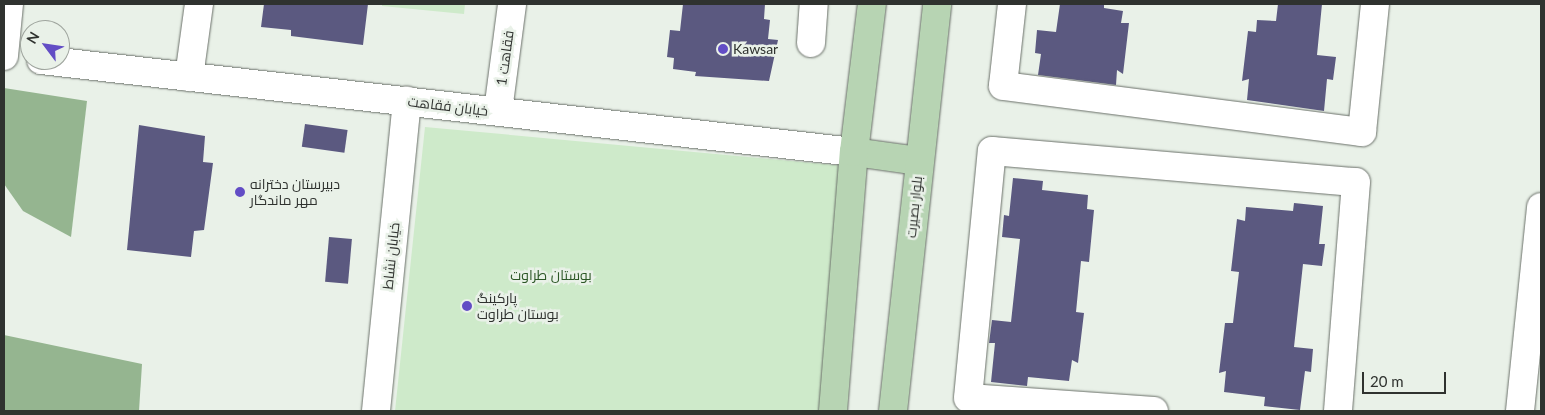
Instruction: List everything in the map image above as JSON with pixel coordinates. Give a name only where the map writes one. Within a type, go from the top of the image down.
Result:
[{"type":"main road","points":[[833,411],[854,152],[872,4]]},
{"type":"main road","name":"بلوار بصیرت","points":[[894,411],[937,4]]},
{"type":"main road","points":[[854,152],[919,161]]},
{"type":"street","points":[[8,4],[4,56],[20,58]]},
{"type":"street","points":[[189,77],[199,4]]},
{"type":"street","name":"فقاهت 1","points":[[498,112],[512,4]]},
{"type":"street","points":[[811,43],[814,4]]},
{"type":"street","points":[[1012,4],[1003,86],[1362,132],[1375,4]]},
{"type":"street","name":"خیابان فقاهت","points":[[70,63],[854,152]]},
{"type":"street","name":"خیابان نشاط","points":[[376,411],[407,101]]},
{"type":"street","points":[[1154,411],[968,398],[992,151],[1356,182],[1338,411]]},
{"type":"street","points":[[1520,411],[1541,207]]},
{"type":"green space","points":[[382,4],[465,4],[464,14],[382,6]]},
{"type":"green space","points":[[4,88],[87,101],[71,237],[23,211],[4,184]]},
{"type":"green space","name":"بوستان طراوت","points":[[425,127],[846,166],[823,411],[395,411]]},
{"type":"green space","points":[[4,335],[142,364],[139,411],[4,411]]},
{"type":"building","points":[[264,4],[368,4],[363,45],[291,36],[291,30],[261,27]]},
{"type":"building","name":"Kawsar","points":[[683,4],[765,4],[764,19],[770,20],[768,39],[778,40],[769,81],[695,76],[696,72],[673,69],[674,58],[667,57],[670,30],[680,31]]},
{"type":"building","points":[[1060,4],[1104,4],[1104,8],[1123,11],[1121,23],[1129,23],[1123,74],[1117,70],[1116,85],[1038,75],[1041,54],[1035,53],[1037,30],[1056,32]]},
{"type":"building","points":[[1278,4],[1322,4],[1317,55],[1336,57],[1333,80],[1327,79],[1324,111],[1247,100],[1249,79],[1242,81],[1248,31],[1256,32],[1257,20],[1276,21]]},
{"type":"building","points":[[305,124],[348,130],[344,153],[302,147]]},
{"type":"building","points":[[139,125],[205,136],[203,162],[213,163],[204,230],[194,231],[191,257],[127,250]]},
{"type":"building","points":[[1013,178],[1043,181],[1042,190],[1088,195],[1087,209],[1094,210],[1089,262],[1081,261],[1076,312],[1084,313],[1078,363],[1072,360],[1069,381],[1028,377],[1027,386],[991,382],[995,343],[989,343],[992,320],[1011,322],[1020,239],[1002,237],[1004,215],[1009,216]]},
{"type":"building","points":[[1294,203],[1323,206],[1319,244],[1325,244],[1322,266],[1303,264],[1294,347],[1313,349],[1311,372],[1305,371],[1300,410],[1264,406],[1265,397],[1224,392],[1226,371],[1219,373],[1225,323],[1233,323],[1239,272],[1231,271],[1237,219],[1245,221],[1246,207],[1293,211]]},
{"type":"building","points":[[329,237],[352,239],[348,284],[325,282]]},
{"type":"place","name":"Kawsar","points":[[723,49]]},
{"type":"place","name":"دبیرستان دخترانه مهر ماندگار","points":[[240,192]]},
{"type":"place","name":"پارکینگ بوستان طراوت","points":[[467,306]]}]
